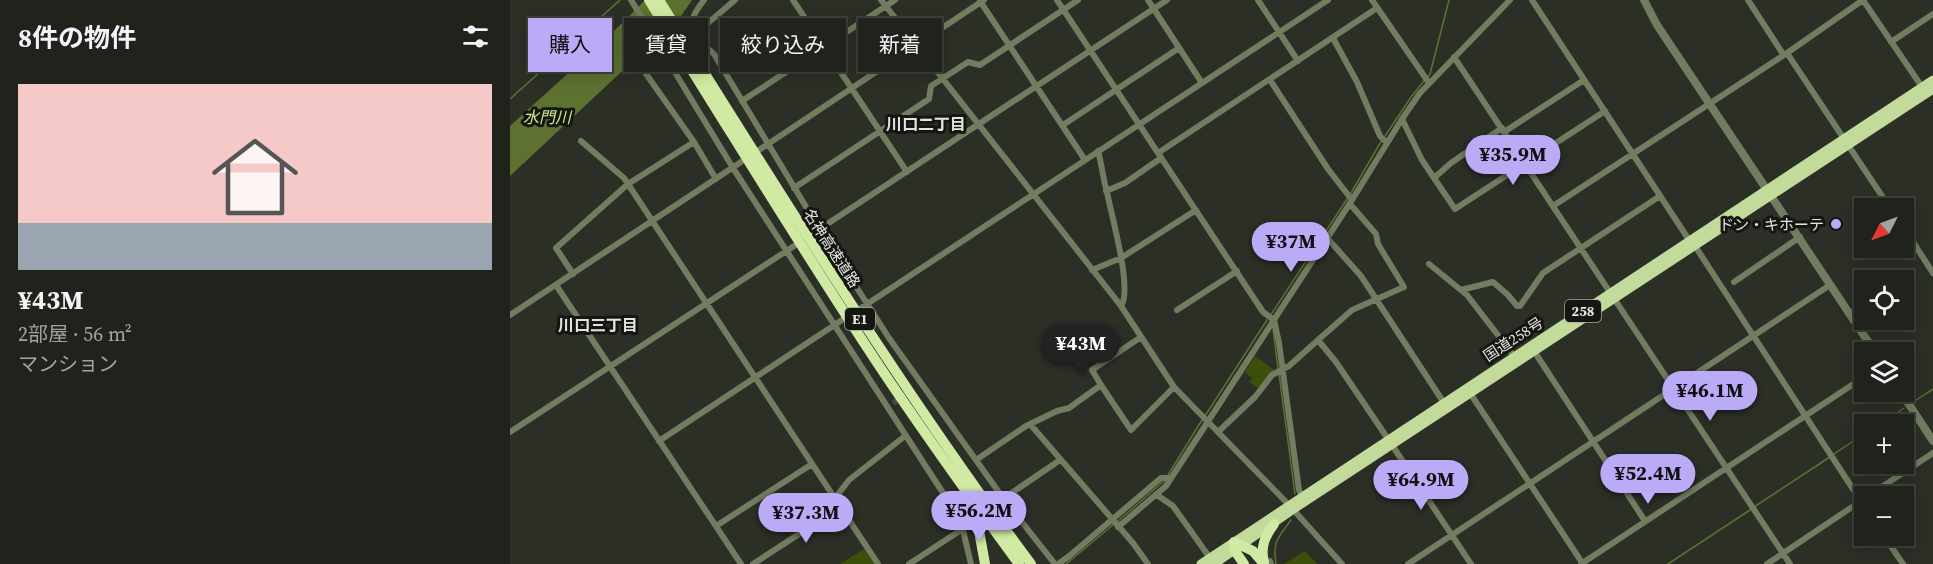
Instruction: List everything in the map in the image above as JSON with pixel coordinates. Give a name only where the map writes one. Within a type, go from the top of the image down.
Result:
[{"type":"highway","name":"名神高速道路","points":[[649,0],[662,18]]},
{"type":"highway","name":"名神高速道路","points":[[659,0],[669,18]]},
{"type":"highway","name":"名神高速道路","points":[[699,72],[854,328],[932,442],[1027,563]]},
{"type":"highway","name":"名神高速道路","points":[[699,72],[892,368],[1027,563]]},
{"type":"highway","name":"国道258号","points":[[1846,142],[1933,80]]},
{"type":"highway","name":"国道258号","points":[[1201,564],[1212,561],[1274,524],[1302,496],[1470,393],[1692,243],[1846,142],[1933,89]]},
{"type":"highway","name":"国道258号","points":[[1237,546],[1514,356],[1612,296]]},
{"type":"highway","points":[[854,328],[888,384],[963,496],[979,531],[985,564]]},
{"type":"highway","points":[[1267,563],[1262,553],[1263,541],[1274,524]]},
{"type":"highway","points":[[1237,546],[1253,551],[1267,563]]},
{"type":"highway","points":[[1237,546],[1244,564]]},
{"type":"street","points":[[631,0],[642,18]]},
{"type":"street","points":[[693,18],[704,0]]},
{"type":"street","points":[[708,23],[735,0]]},
{"type":"street","points":[[793,0],[805,18]]},
{"type":"street","points":[[846,31],[883,3],[894,0]]},
{"type":"street","points":[[1057,0],[1263,312],[1271,317],[1302,496]]},
{"type":"street","points":[[794,188],[928,99],[931,86],[942,78],[968,62],[980,64],[1078,0]]},
{"type":"street","points":[[1148,0],[1202,83]]},
{"type":"street","points":[[812,234],[1167,0]]},
{"type":"street","points":[[1258,0],[1298,61]]},
{"type":"street","points":[[861,308],[1328,0]]},
{"type":"street","points":[[1372,0],[1426,81]]},
{"type":"street","points":[[708,49],[714,54],[794,188],[889,338],[1003,498],[1056,564],[1157,495],[1271,317],[1328,238],[1384,141],[1402,119],[1426,81],[1454,57],[1510,0]]},
{"type":"street","points":[[1532,0],[1854,489]]},
{"type":"street","points":[[1644,0],[1657,25],[1868,342]]},
{"type":"street","points":[[1748,0],[1883,198]]},
{"type":"street","points":[[1553,206],[1863,0],[1922,87]]},
{"type":"street","points":[[942,28],[981,1],[1085,160]]},
{"type":"street","points":[[883,3],[895,18]]},
{"type":"street","points":[[1106,191],[1125,183],[1160,156],[1377,8]]},
{"type":"street","points":[[1891,42],[1933,14]]},
{"type":"street","points":[[1333,38],[1357,82],[1384,141]]},
{"type":"street","points":[[1062,125],[1179,48]]},
{"type":"street","points":[[1454,57],[1790,564]]},
{"type":"street","points":[[645,72],[694,142],[716,179]]},
{"type":"street","points":[[674,72],[733,168],[962,526],[970,564]]},
{"type":"street","points":[[742,101],[786,72]]},
{"type":"street","points":[[840,72],[907,172]]},
{"type":"street","points":[[759,150],[877,72]]},
{"type":"street","points":[[937,72],[1121,306],[1174,387],[1342,564]]},
{"type":"street","points":[[1218,432],[1279,371],[1289,366],[1340,319],[1364,303],[1404,287],[1378,244],[1376,234],[1328,170],[1270,80]]},
{"type":"street","points":[[1434,178],[1451,163],[1584,80]]},
{"type":"street","points":[[1402,119],[1422,160],[1455,209],[1605,111]]},
{"type":"street","points":[[581,141],[619,173],[628,184],[878,564]]},
{"type":"street","points":[[573,274],[556,248],[628,184],[694,142]]},
{"type":"street","points":[[1098,151],[1121,258],[1124,293],[1124,303],[1121,306]]},
{"type":"street","points":[[510,315],[741,162]]},
{"type":"street","points":[[1461,290],[1493,282],[1517,306],[1520,306],[1543,273],[1660,196]]},
{"type":"street","points":[[1092,270],[1121,258],[1196,210]]},
{"type":"street","points":[[1734,282],[1800,237]]},
{"type":"street","points":[[1328,238],[1361,276],[1444,403]]},
{"type":"street","points":[[1914,244],[1933,273]]},
{"type":"street","points":[[510,432],[794,246]]},
{"type":"street","points":[[1430,264],[1461,290],[1514,356]]},
{"type":"street","points":[[1177,310],[1237,271]]},
{"type":"street","points":[[556,285],[741,564]]},
{"type":"street","points":[[1408,564],[1830,285]]},
{"type":"street","points":[[659,441],[842,320]]},
{"type":"street","points":[[1141,337],[1092,370],[1131,430],[1174,387]]},
{"type":"street","points":[[1317,340],[1336,362],[1471,564]]},
{"type":"street","points":[[1534,351],[1645,521]]},
{"type":"street","points":[[1470,393],[1582,564],[1854,383]]},
{"type":"street","points":[[914,388],[921,384]]},
{"type":"street","points":[[975,460],[1030,424],[1069,408],[1101,385]]},
{"type":"street","points":[[1908,402],[1933,441]]},
{"type":"street","points":[[887,407],[893,403]]},
{"type":"street","points":[[1030,424],[1133,543],[1148,564]]},
{"type":"street","points":[[753,564],[816,523],[849,480],[905,436]]},
{"type":"street","points":[[1883,486],[1933,453]]},
{"type":"street","points":[[994,505],[1060,460]]},
{"type":"street","points":[[716,526],[812,464]]},
{"type":"street","points":[[1115,524],[1168,478]]},
{"type":"street","points":[[1157,495],[1173,506],[1212,561]]},
{"type":"street","points":[[1767,564],[1854,508]]},
{"type":"street","points":[[909,564],[958,532],[969,521]]},
{"type":"street","points":[[1891,546],[1903,564]]},
{"type":"shaded area","points":[[1255,356],[1274,370],[1259,389],[1249,382],[1252,378],[1245,372]]},
{"type":"shaded area","points":[[864,549],[874,564],[840,564]]},
{"type":"shaded area","points":[[1305,551],[1317,564],[1284,564]]},
{"type":"water","name":"水門川","points":[[645,0],[692,0],[679,18],[627,18]]},
{"type":"water","name":"水門川","points":[[624,21],[624,69],[510,176],[510,126],[570,72],[612,72],[612,33]]},
{"type":"waterway","points":[[510,99],[620,0]]},
{"type":"waterway","points":[[1427,78],[1430,74],[1449,0]]},
{"type":"waterway","points":[[1385,136],[1424,81]]},
{"type":"waterway","points":[[1351,193],[1382,140]]},
{"type":"waterway","points":[[1270,316],[1347,199]]},
{"type":"waterway","points":[[1205,416],[1267,320]]},
{"type":"waterway","points":[[1273,329],[1278,369]]},
{"type":"waterway","points":[[1279,374],[1295,494]]},
{"type":"waterway","points":[[1915,401],[1933,389]]},
{"type":"waterway","points":[[1895,414],[1904,408]]},
{"type":"waterway","points":[[1168,475],[1202,420]]},
{"type":"waterway","points":[[1834,454],[1854,441]]},
{"type":"waterway","points":[[1754,507],[1830,457]]},
{"type":"waterway","points":[[1118,521],[1164,481]]},
{"type":"waterway","points":[[1668,564],[1750,510]]},
{"type":"waterway","points":[[1276,564],[1276,544],[1291,520]]},
{"type":"waterway","points":[[1066,564],[1114,524]]},
{"type":"tunnel","points":[[893,403],[914,388]]},
{"type":"place","name":"ドン・キホーテ","points":[[1836,224]]},
{"type":"district","name":"川口二丁目","points":[[926,124]]},
{"type":"district","name":"川口三丁目","points":[[598,325]]}]
